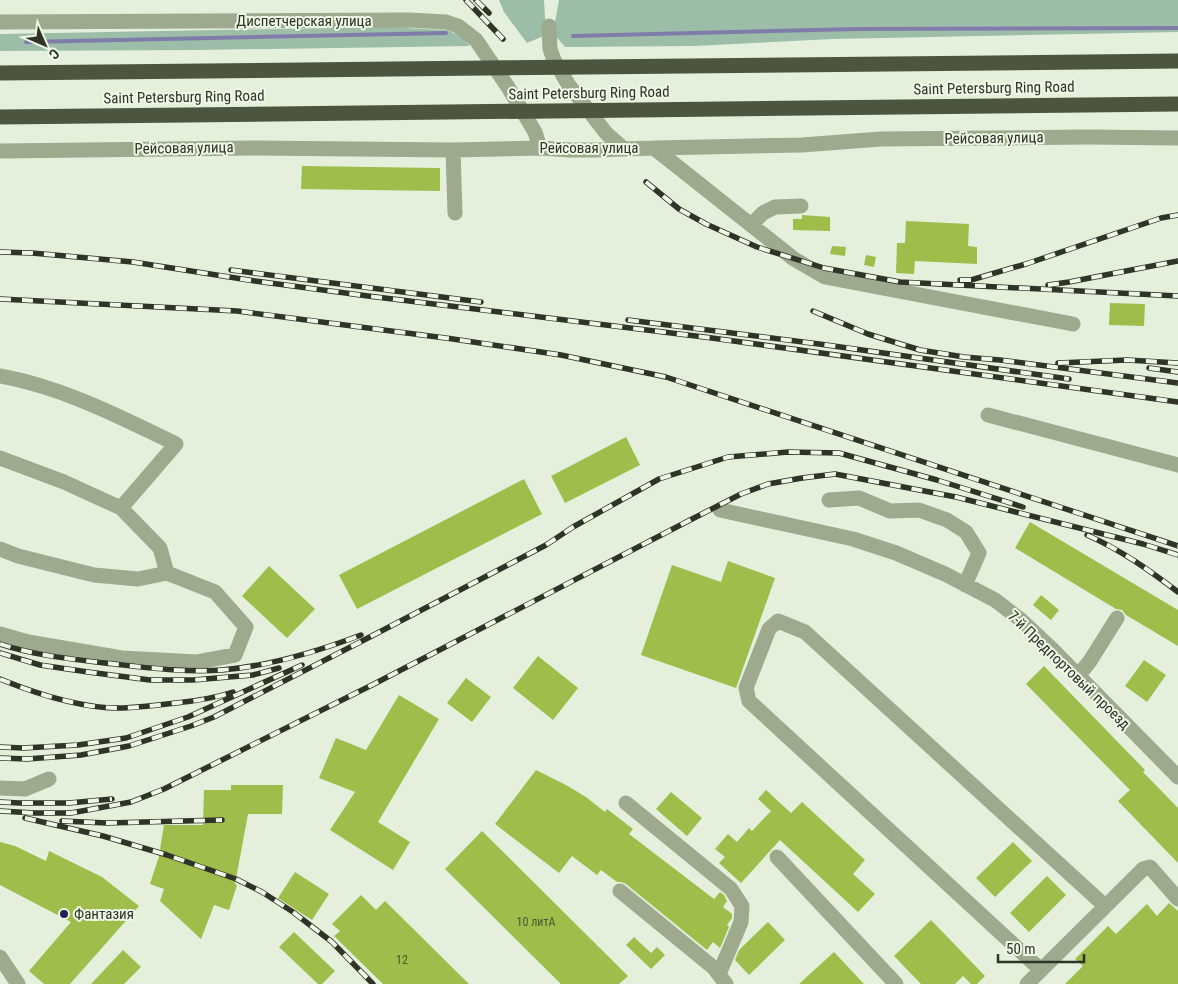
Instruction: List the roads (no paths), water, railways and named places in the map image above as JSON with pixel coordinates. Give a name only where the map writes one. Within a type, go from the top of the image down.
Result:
[{"type":"highway","name":"Saint Petersburg Ring Road","points":[[0,73],[1178,61]]},
{"type":"highway","name":"Saint Petersburg Ring Road","points":[[0,117],[1178,104]]},
{"type":"street","name":"Диспетчерская улица","points":[[0,22],[409,20],[446,22],[458,26],[476,40],[508,87],[535,132],[540,148]]},
{"type":"street","points":[[549,26],[550,49],[568,84],[606,133],[624,149]]},
{"type":"street","name":"Рейсовая улица","points":[[0,150],[245,148],[453,150],[540,148],[570,150],[802,145],[881,139],[1178,138]]},
{"type":"street","points":[[654,148],[794,260],[825,277],[1073,324]]},
{"type":"street","points":[[453,150],[454,213]]},
{"type":"street","points":[[751,225],[764,213],[775,207],[801,206]]},
{"type":"street","points":[[0,376],[45,388],[104,409],[176,444],[121,508]]},
{"type":"street","points":[[988,415],[1178,465]]},
{"type":"street","points":[[0,458],[64,482],[121,508],[160,548],[167,573]]},
{"type":"street","points":[[829,500],[859,498],[890,511],[919,510],[947,520],[966,532],[979,553],[965,584]]},
{"type":"street","name":"7-й Предпортовый проезд","points":[[720,510],[853,539],[896,553],[945,574],[995,600],[1021,620],[1079,675],[1178,777]]},
{"type":"street","points":[[0,549],[18,556],[94,575],[138,579],[167,573],[215,592],[246,627],[235,655],[197,662],[122,658],[28,642],[0,634]]},
{"type":"street","points":[[1079,675],[1117,618]]},
{"type":"street","points":[[1041,970],[750,700],[746,688],[769,629],[778,621],[805,632],[1106,906]]},
{"type":"street","points":[[0,788],[25,789],[49,779]]},
{"type":"street","points":[[626,803],[731,889],[742,906],[741,922],[722,979]]},
{"type":"street","points":[[777,857],[896,984]]},
{"type":"street","points":[[1027,984],[1143,869],[1150,867],[1178,899]]},
{"type":"street","points":[[620,892],[714,968],[722,979]]},
{"type":"street","points":[[0,957],[18,984]]},
{"type":"waterway","points":[[573,36],[858,29],[1178,28]]},
{"type":"waterway","points":[[26,42],[446,33]]},
{"type":"railway","points":[[466,0],[503,39]]},
{"type":"railway","points":[[476,0],[489,13]]},
{"type":"railway","points":[[646,182],[679,209],[706,224],[757,247],[824,268],[900,282],[1178,296]]},
{"type":"railway","points":[[960,280],[971,280],[1029,263],[1161,218],[1178,215]]},
{"type":"railway","points":[[0,252],[133,262],[255,281],[712,338],[1178,402]]},
{"type":"railway","points":[[1048,285],[1178,261]]},
{"type":"railway","points":[[231,270],[481,302]]},
{"type":"railway","points":[[0,299],[237,311],[561,355],[666,377],[1178,546]]},
{"type":"railway","points":[[813,311],[868,334],[920,350],[1178,383]]},
{"type":"railway","points":[[628,320],[819,344],[1069,379]]},
{"type":"railway","points":[[1058,363],[1127,360],[1178,363]]},
{"type":"railway","points":[[1149,368],[1178,372]]},
{"type":"railway","points":[[0,758],[27,759],[81,755],[129,746],[214,717],[546,545],[573,527],[659,479],[728,457],[788,452],[839,453],[937,480],[1023,507]]},
{"type":"railway","points":[[0,811],[71,813],[131,802],[164,789],[374,684],[741,494],[768,484],[835,474],[956,497],[1143,544],[1178,555]]},
{"type":"railway","points":[[1087,535],[1134,561],[1178,592]]},
{"type":"railway","points":[[0,644],[39,654],[78,660],[163,669],[207,671],[275,662],[361,635]]},
{"type":"railway","points":[[0,653],[40,665],[150,680],[193,680],[253,675],[279,668]]},
{"type":"railway","points":[[0,747],[23,748],[78,745],[126,738],[188,717],[302,665]]},
{"type":"railway","points":[[0,679],[60,700],[108,708],[130,708],[183,702],[212,698],[233,692]]},
{"type":"railway","points":[[0,802],[69,803],[112,799]]},
{"type":"railway","points":[[25,818],[103,836],[167,855],[236,879],[262,892],[293,912],[332,942],[373,984]]},
{"type":"railway","points":[[62,821],[107,823],[222,820]]},
{"type":"place","name":"Фантазия","points":[[64,914]]}]
